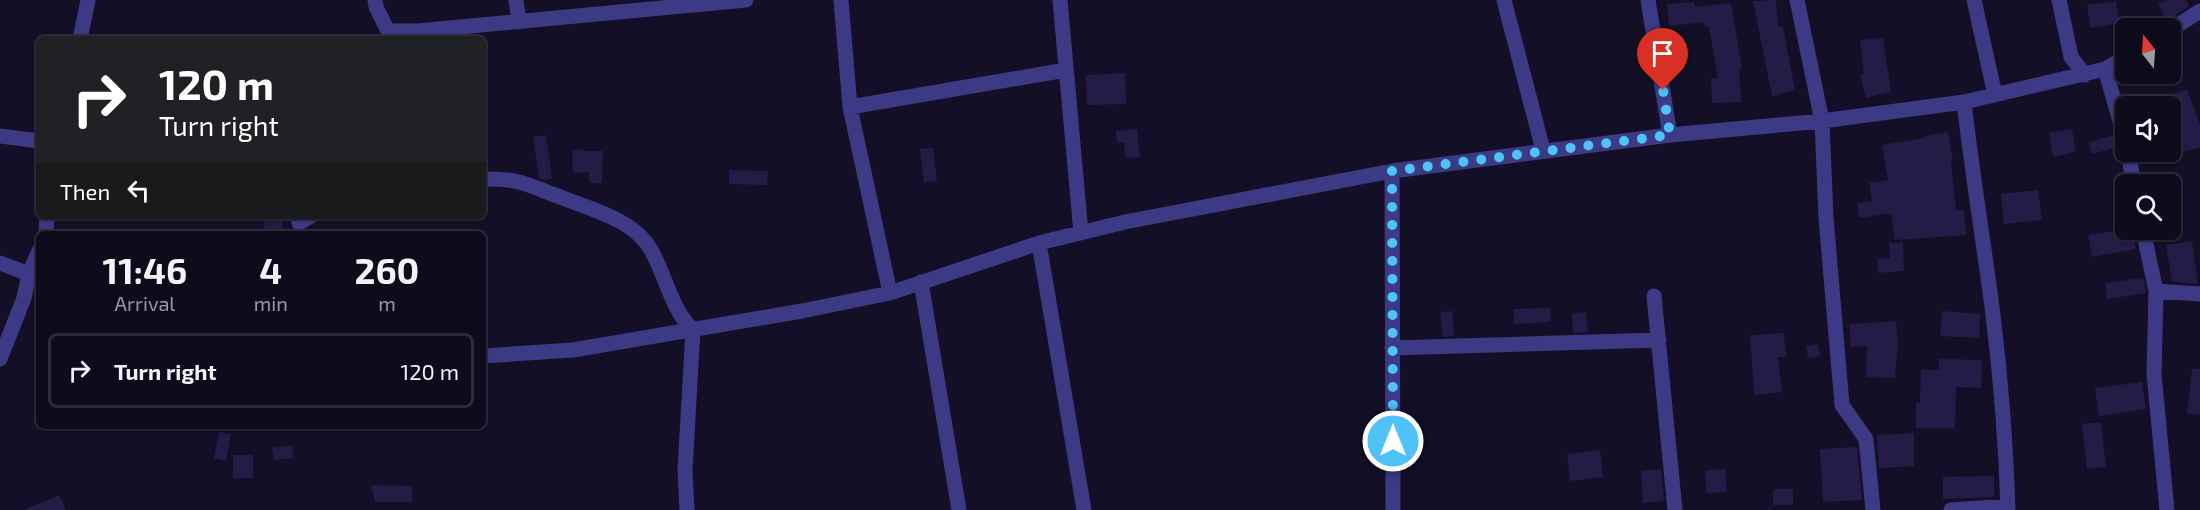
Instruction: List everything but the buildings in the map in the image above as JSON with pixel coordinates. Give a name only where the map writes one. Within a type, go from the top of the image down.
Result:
[{"type":"street","points":[[81,36],[88,0]]},
{"type":"street","points":[[375,0],[388,31],[418,31],[519,22],[676,3],[746,0]]},
{"type":"street","points":[[516,0],[519,22]]},
{"type":"street","points":[[841,0],[850,107],[890,293]]},
{"type":"street","points":[[1060,0],[1081,233]]},
{"type":"street","points":[[1504,0],[1543,150]]},
{"type":"street","points":[[1648,0],[1670,135]]},
{"type":"street","points":[[1797,0],[1822,121],[1826,218],[1842,405],[1866,440],[1873,510]]},
{"type":"street","points":[[1974,0],[1995,95]]},
{"type":"street","points":[[2059,0],[2072,57],[2085,75]]},
{"type":"street","points":[[2181,23],[2200,11]]},
{"type":"street","points":[[486,357],[573,350],[802,311],[890,293],[1039,243],[1125,222],[1392,171],[1543,150],[1822,121],[1964,102],[2085,75],[2115,63]]},
{"type":"street","points":[[2105,69],[2115,104]]},
{"type":"street","points":[[850,107],[1066,70]]},
{"type":"street","points":[[1951,510],[2008,508],[2005,431],[1964,102]]},
{"type":"street","points":[[0,136],[36,141]]},
{"type":"street","points":[[1392,171],[1393,510]]},
{"type":"street","points":[[486,179],[522,182],[613,218],[630,228],[651,248],[680,315],[693,330],[685,470],[687,510]]},
{"type":"street","points":[[2146,240],[2156,291],[2154,374],[2168,510]]},
{"type":"street","points":[[1039,243],[1083,510]]},
{"type":"street","points":[[0,359],[32,298],[29,274],[36,258]]},
{"type":"street","points":[[0,263],[29,274]]},
{"type":"street","points":[[921,282],[959,510]]},
{"type":"street","points":[[2156,291],[2200,294]]},
{"type":"street","points":[[1654,296],[1675,510]]},
{"type":"street","points":[[1392,348],[1659,340]]},
{"type":"route","points":[[1393,441],[1392,171],[1670,135],[1663,90]]}]
